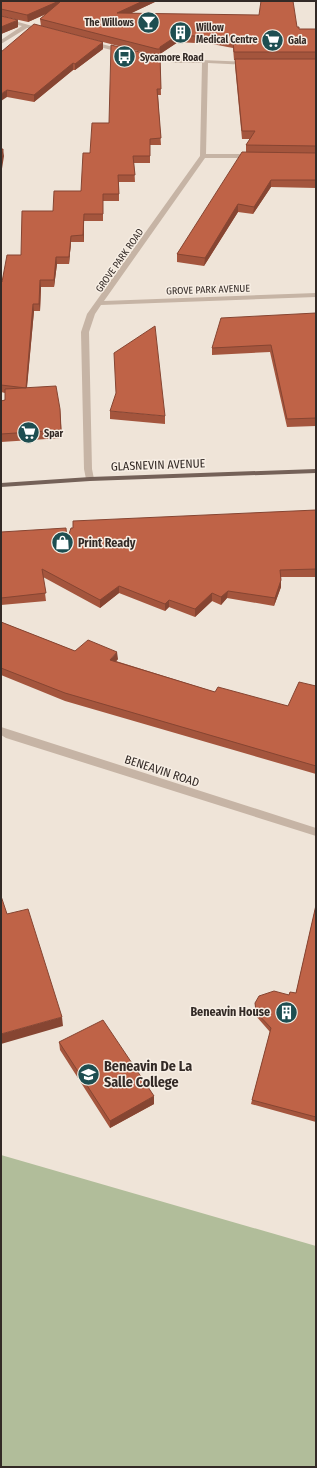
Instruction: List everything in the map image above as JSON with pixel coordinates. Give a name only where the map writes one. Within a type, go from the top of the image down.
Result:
[{"type":"main road","name":"GLASNEVIN AVENUE","points":[[1,485],[90,479],[316,471]]},
{"type":"street","points":[[1,19],[54,34]]},
{"type":"street","points":[[1,42],[26,26]]},
{"type":"street","points":[[83,41],[127,52]]},
{"type":"street","points":[[142,56],[176,61],[205,63],[251,63]]},
{"type":"street","points":[[205,63],[203,156],[263,156]]},
{"type":"street","name":"GROVE PARK ROAD","points":[[90,479],[88,469],[84,332],[91,314],[203,156]]},
{"type":"street","name":"GROVE PARK AVENUE","points":[[100,303],[316,295]]},
{"type":"street","name":"BENEAVIN ROAD","points":[[1,731],[207,799],[316,832]]},
{"type":"green space","points":[[1,1155],[316,1246],[316,1467],[1,1467]]},
{"type":"building","points":[[1,1],[59,1],[27,15],[1,9]]},
{"type":"building","points":[[59,1],[143,1],[117,13],[259,15],[261,1],[293,1],[297,27],[299,27],[299,29],[316,29],[316,52],[234,52],[233,41],[212,37],[178,35],[160,47],[160,49],[157,49],[40,19],[60,2]]},
{"type":"building","points":[[1,16],[18,20],[1,27]]},
{"type":"building","points":[[34,24],[103,42],[75,64],[73,63],[34,95],[7,90],[1,94],[1,52]]},
{"type":"building","points":[[111,45],[160,57],[161,89],[157,89],[161,138],[150,139],[150,156],[133,156],[135,175],[118,175],[119,194],[103,194],[103,214],[84,214],[83,235],[71,236],[69,257],[56,257],[54,280],[40,280],[39,304],[33,304],[26,388],[1,385],[1,282],[7,255],[21,255],[22,211],[53,211],[54,191],[81,191],[83,153],[90,153],[92,123],[109,123]]},
{"type":"building","points":[[235,59],[316,59],[316,146],[246,145],[255,131],[242,131]]},
{"type":"building","points":[[1,149],[3,149],[1,164]]},
{"type":"building","points":[[242,152],[316,153],[316,180],[271,180],[254,207],[238,204],[205,258],[177,254]]},
{"type":"building","points":[[316,313],[316,418],[287,419],[271,345],[212,348],[221,318]]},
{"type":"building","points":[[155,326],[165,416],[110,411],[116,393],[114,353]]},
{"type":"building","points":[[56,386],[60,409],[61,430],[1,434],[1,401],[5,400],[5,389]]},
{"type":"building","points":[[316,510],[316,569],[280,570],[281,580],[275,598],[228,591],[221,597],[212,593],[195,609],[169,600],[165,604],[119,586],[100,600],[42,569],[46,593],[1,598],[1,532],[66,528],[67,540],[71,528],[73,528],[73,521]]},
{"type":"building","points":[[1,622],[75,651],[88,640],[117,652],[110,660],[215,692],[218,687],[288,706],[299,682],[316,686],[316,766],[65,693],[1,668]]},
{"type":"building","points":[[1,896],[7,914],[28,909],[62,1017],[1,1034]]},
{"type":"building","name":"Beneavin House","points":[[316,905],[316,1117],[252,1100],[271,1028],[256,1012],[255,1003],[259,996],[274,991],[289,995],[290,992],[296,993]]},
{"type":"building","points":[[103,1020],[154,1096],[110,1121],[59,1042]]},
{"type":"place","name":"The Willows","points":[[149,22]]},
{"type":"place","name":"Willow Medical Centre","points":[[180,33]]},
{"type":"place","name":"Gala","points":[[273,40]]},
{"type":"place","name":"Sycamore Road","points":[[124,57]]},
{"type":"place","name":"Spar","points":[[29,433]]},
{"type":"place","name":"Print Ready","points":[[63,543]]},
{"type":"place","name":"Beneavin House","points":[[286,1012]]},
{"type":"place","name":"Beneavin De La Salle College","points":[[89,1074]]}]
